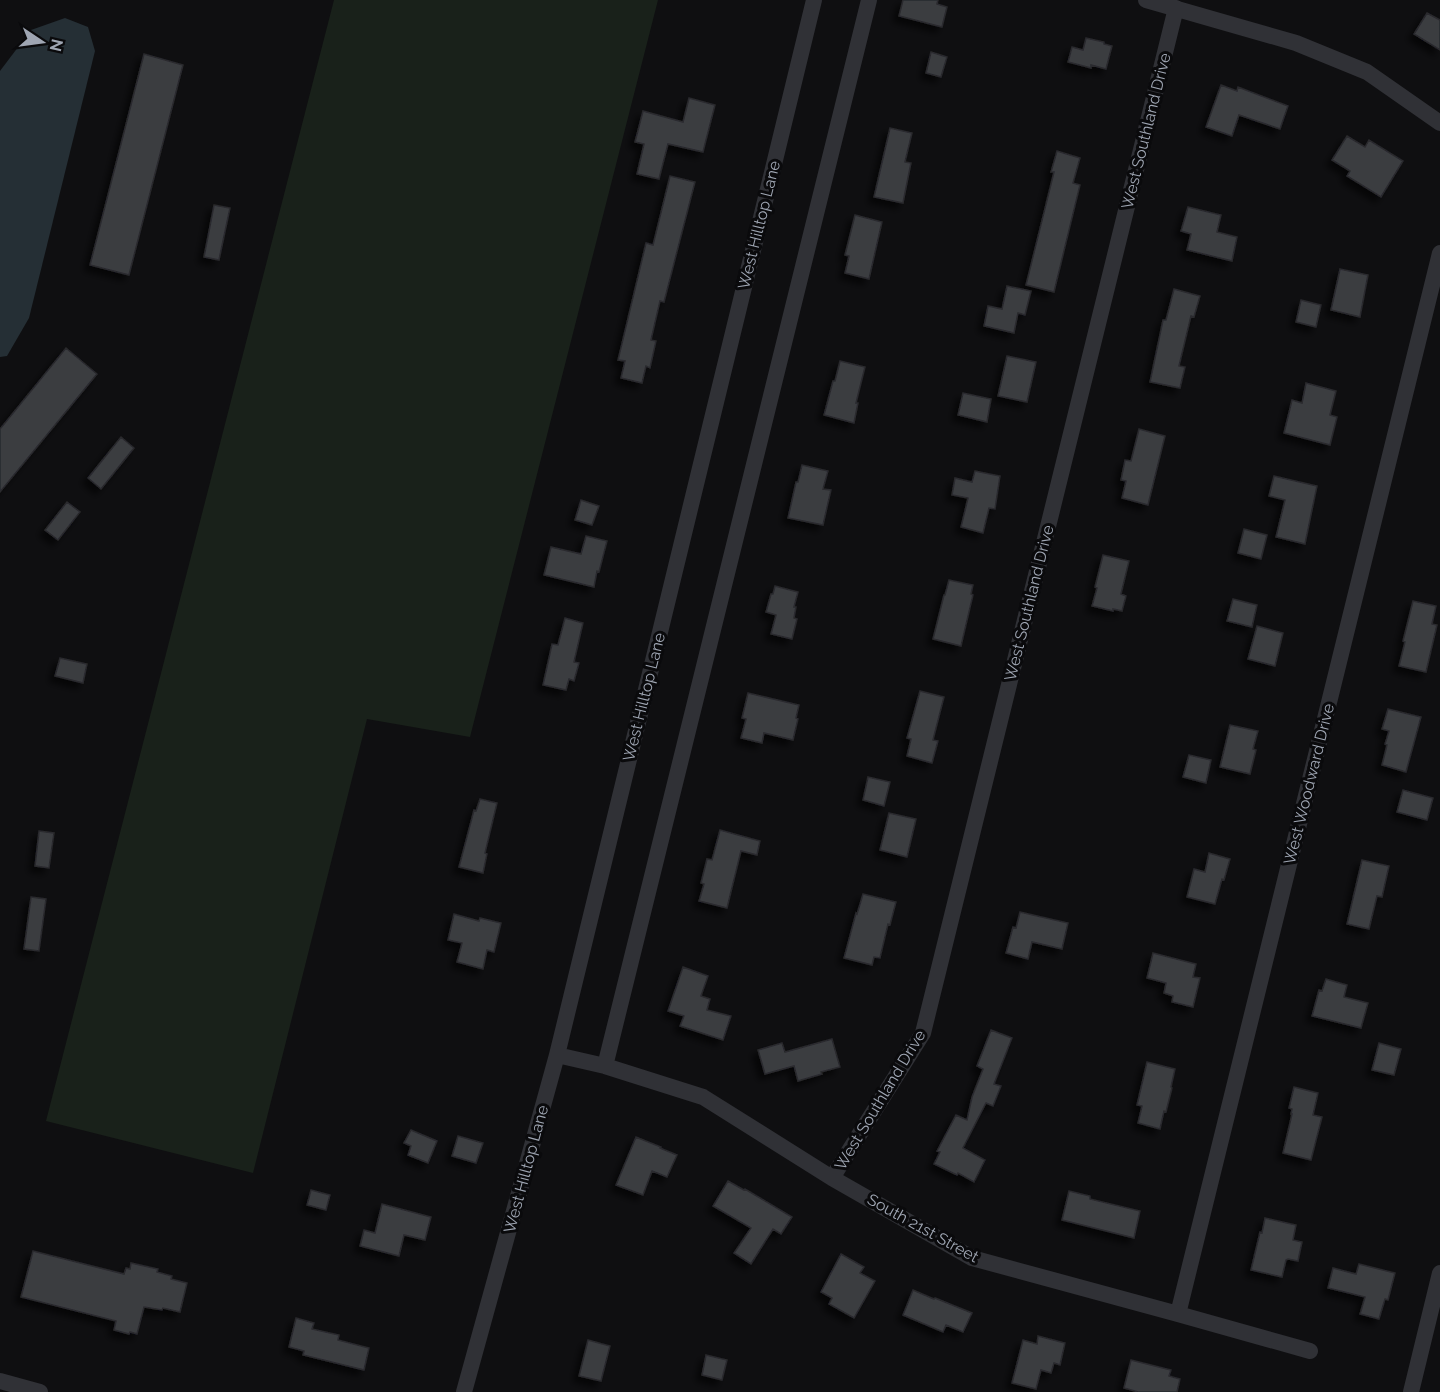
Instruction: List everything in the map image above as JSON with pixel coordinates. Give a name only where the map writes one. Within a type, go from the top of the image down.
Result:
[{"type":"street","name":"West Hilltop Lane","points":[[464,1392],[557,1055],[814,0]]},
{"type":"street","points":[[605,1066],[869,0]]},
{"type":"street","points":[[1146,0],[1296,43],[1366,72],[1440,123]]},
{"type":"street","name":"West Southland Drive","points":[[832,1178],[923,1033],[1176,8]]},
{"type":"street","name":"West Woodward Drive","points":[[1178,1314],[1440,253]]},
{"type":"street","name":"South 21st Street","points":[[557,1055],[605,1066],[703,1097],[832,1178],[972,1258],[1310,1351]]},
{"type":"street","points":[[1412,1392],[1440,1273]]},
{"type":"street","points":[[0,1381],[40,1392]]},
{"type":"shaded area","points":[[334,0],[658,0],[470,737],[367,719],[253,1173],[46,1121]]},
{"type":"shaded area","points":[[65,18],[88,27],[95,51],[29,318],[7,356],[0,357],[0,71],[31,30]]},
{"type":"building","points":[[903,0],[938,0],[937,4],[947,7],[942,27],[899,16]]},
{"type":"building","points":[[1427,13],[1440,20],[1440,50],[1414,34]]},
{"type":"building","points":[[1086,38],[1112,46],[1106,69],[1068,62],[1072,47],[1083,50]]},
{"type":"building","points":[[931,52],[947,57],[941,77],[926,73]]},
{"type":"building","points":[[144,54],[183,65],[129,275],[90,265]]},
{"type":"building","points":[[1221,85],[1237,91],[1238,87],[1288,106],[1280,129],[1239,115],[1232,136],[1206,127]]},
{"type":"building","points":[[689,98],[715,105],[703,152],[668,144],[659,179],[637,174],[644,144],[635,142],[643,111],[683,122]]},
{"type":"building","points":[[890,128],[912,133],[905,162],[911,163],[903,203],[874,197]]},
{"type":"building","points":[[1347,136],[1365,147],[1369,140],[1403,161],[1381,197],[1347,176],[1350,171],[1332,160]]},
{"type":"building","points":[[1057,151],[1080,158],[1073,183],[1080,185],[1054,292],[1026,285],[1054,172],[1051,172]]},
{"type":"building","points":[[670,176],[695,182],[664,302],[660,301],[651,340],[656,341],[650,368],[646,366],[642,383],[621,378],[625,361],[618,360],[646,243],[653,245]]},
{"type":"building","points":[[214,205],[230,208],[219,260],[204,257]]},
{"type":"building","points":[[1188,207],[1221,215],[1217,232],[1237,237],[1232,261],[1187,250],[1191,234],[1181,231]]},
{"type":"building","points":[[855,215],[882,222],[869,279],[845,273],[849,256],[845,255]]},
{"type":"building","points":[[1340,269],[1368,275],[1360,317],[1331,310]]},
{"type":"building","points":[[1007,286],[1031,291],[1025,315],[1018,313],[1014,333],[984,326],[988,306],[1002,309]]},
{"type":"building","points":[[1174,289],[1200,296],[1194,317],[1191,316],[1179,366],[1185,367],[1180,388],[1150,382],[1163,320],[1166,320]]},
{"type":"building","points":[[1301,300],[1321,305],[1316,327],[1296,322]]},
{"type":"building","points":[[66,348],[97,374],[0,492],[0,429]]},
{"type":"building","points":[[1007,356],[1036,362],[1027,402],[998,396]]},
{"type":"building","points":[[840,361],[865,367],[856,403],[858,403],[854,423],[824,415]]},
{"type":"building","points":[[1306,383],[1336,391],[1330,415],[1337,417],[1330,445],[1284,433],[1292,400],[1302,403]]},
{"type":"building","points":[[963,393],[991,399],[987,422],[958,415]]},
{"type":"building","points":[[1139,429],[1165,436],[1148,505],[1122,498],[1126,481],[1121,480],[1125,460],[1131,461]]},
{"type":"building","points":[[121,437],[134,448],[101,489],[88,478]]},
{"type":"building","points":[[802,465],[828,471],[823,489],[831,490],[823,525],[788,518]]},
{"type":"building","points":[[975,471],[1000,476],[995,509],[989,508],[983,533],[961,527],[968,498],[952,495],[955,478],[972,482]]},
{"type":"building","points":[[1274,476],[1317,486],[1305,544],[1276,537],[1285,500],[1269,496]]},
{"type":"building","points":[[581,500],[599,506],[592,525],[575,520]]},
{"type":"building","points":[[67,502],[80,512],[58,540],[45,530]]},
{"type":"building","points":[[1244,529],[1267,535],[1261,559],[1238,553]]},
{"type":"building","points":[[586,536],[607,541],[594,587],[544,575],[551,547],[581,554]]},
{"type":"building","points":[[1103,555],[1129,561],[1121,594],[1126,596],[1122,611],[1092,606]]},
{"type":"building","points":[[949,580],[973,585],[971,594],[973,595],[961,646],[933,639]]},
{"type":"building","points":[[775,586],[798,592],[794,607],[796,607],[794,618],[797,619],[792,639],[771,634],[776,615],[766,612]]},
{"type":"building","points":[[1233,599],[1257,605],[1252,627],[1227,621]]},
{"type":"building","points":[[1413,601],[1436,606],[1432,624],[1437,625],[1426,672],[1399,666]]},
{"type":"building","points":[[565,618],[583,623],[574,662],[579,663],[574,681],[569,679],[566,690],[543,685],[552,644],[558,645]]},
{"type":"building","points":[[1257,626],[1283,633],[1275,666],[1248,659]]},
{"type":"building","points":[[60,658],[87,664],[83,683],[55,676]]},
{"type":"building","points":[[920,691],[944,697],[933,740],[938,741],[932,763],[907,756],[911,739],[907,738]]},
{"type":"building","points":[[748,693],[799,705],[793,740],[764,733],[762,743],[741,738],[746,719],[742,718]]},
{"type":"building","points":[[1388,709],[1421,717],[1406,772],[1382,765],[1389,731],[1382,729]]},
{"type":"building","points":[[1230,725],[1258,731],[1250,774],[1220,767]]},
{"type":"building","points":[[1189,755],[1211,760],[1206,783],[1183,777]]},
{"type":"building","points":[[868,777],[890,782],[884,806],[863,800]]},
{"type":"building","points":[[1403,790],[1433,798],[1427,820],[1397,812]]},
{"type":"building","points":[[480,799],[497,803],[485,853],[487,854],[483,873],[459,867],[474,810],[476,811]]},
{"type":"building","points":[[889,813],[916,819],[907,857],[880,850]]},
{"type":"building","points":[[720,830],[760,841],[757,855],[741,851],[727,908],[699,901],[707,859],[712,860]]},
{"type":"building","points":[[39,831],[54,833],[49,868],[35,866]]},
{"type":"building","points":[[1209,853],[1230,859],[1215,904],[1187,897],[1194,869],[1205,872]]},
{"type":"building","points":[[1362,860],[1389,866],[1382,897],[1377,896],[1369,929],[1347,924]]},
{"type":"building","points":[[863,894],[896,902],[880,958],[874,957],[872,965],[844,958]]},
{"type":"building","points":[[31,897],[46,899],[39,951],[24,949]]},
{"type":"building","points":[[1020,912],[1068,923],[1062,949],[1032,942],[1028,959],[1006,953]]},
{"type":"building","points":[[454,914],[479,921],[480,918],[501,923],[494,952],[487,950],[483,969],[457,962],[462,943],[448,940]]},
{"type":"building","points":[[1153,953],[1196,964],[1193,977],[1200,978],[1193,1007],[1172,1002],[1173,996],[1164,993],[1166,983],[1147,978]]},
{"type":"building","points":[[683,967],[708,976],[701,996],[710,999],[707,1010],[731,1016],[723,1040],[680,1026],[684,1016],[668,1011]]},
{"type":"building","points":[[1326,979],[1347,985],[1344,997],[1368,1003],[1361,1028],[1312,1016],[1319,990],[1322,991]]},
{"type":"building","points":[[991,1030],[1012,1038],[994,1084],[1001,1086],[993,1106],[986,1103],[963,1148],[985,1160],[974,1182],[934,1164],[940,1152],[937,1151],[956,1115],[967,1120],[972,1097],[983,1069],[977,1066]]},
{"type":"building","points":[[832,1039],[840,1067],[798,1081],[794,1066],[765,1074],[758,1050],[782,1043],[785,1052]]},
{"type":"building","points":[[1379,1043],[1401,1049],[1394,1075],[1372,1070]]},
{"type":"building","points":[[1147,1062],[1175,1069],[1160,1129],[1138,1123],[1142,1106],[1137,1105]]},
{"type":"building","points":[[1294,1087],[1318,1093],[1313,1115],[1322,1117],[1311,1160],[1283,1153],[1292,1114],[1292,1109],[1289,1108]]},
{"type":"building","points":[[411,1130],[437,1141],[428,1163],[408,1155],[411,1146],[404,1143]]},
{"type":"building","points":[[458,1136],[483,1143],[476,1163],[452,1156]]},
{"type":"building","points":[[636,1137],[677,1155],[667,1177],[652,1171],[643,1195],[616,1185]]},
{"type":"building","points":[[728,1181],[792,1217],[781,1234],[773,1229],[751,1264],[734,1253],[751,1228],[713,1206]]},
{"type":"building","points":[[311,1190],[330,1195],[326,1210],[307,1205]]},
{"type":"building","points":[[1069,1191],[1090,1196],[1090,1199],[1140,1211],[1134,1238],[1062,1220]]},
{"type":"building","points":[[382,1204],[431,1217],[425,1240],[404,1235],[399,1256],[360,1246],[364,1230],[375,1233]]},
{"type":"building","points":[[1265,1218],[1296,1225],[1293,1240],[1302,1242],[1298,1261],[1286,1260],[1282,1277],[1251,1270]]},
{"type":"building","points":[[33,1251],[124,1274],[126,1268],[130,1269],[131,1263],[158,1269],[157,1272],[172,1276],[171,1279],[187,1283],[180,1312],[144,1307],[137,1334],[130,1332],[129,1334],[114,1330],[116,1321],[21,1297]]},
{"type":"building","points":[[841,1254],[864,1267],[860,1273],[875,1281],[854,1318],[829,1304],[832,1298],[821,1292]]},
{"type":"building","points":[[1359,1264],[1395,1273],[1388,1300],[1385,1299],[1379,1319],[1360,1314],[1365,1297],[1328,1288],[1333,1268],[1356,1274]]},
{"type":"building","points":[[913,1290],[972,1313],[963,1332],[946,1325],[943,1332],[903,1315]]},
{"type":"building","points":[[296,1318],[314,1323],[312,1329],[339,1335],[338,1340],[369,1348],[364,1370],[303,1355],[304,1351],[289,1347]]},
{"type":"building","points":[[1038,1336],[1065,1343],[1060,1365],[1054,1363],[1051,1373],[1041,1370],[1036,1389],[1012,1383],[1023,1340],[1037,1344]]},
{"type":"building","points":[[588,1340],[610,1346],[601,1381],[579,1376]]},
{"type":"building","points":[[706,1355],[727,1360],[722,1380],[702,1375]]},
{"type":"building","points":[[1131,1360],[1171,1370],[1169,1376],[1180,1379],[1177,1392],[1138,1392],[1124,1388]]}]
